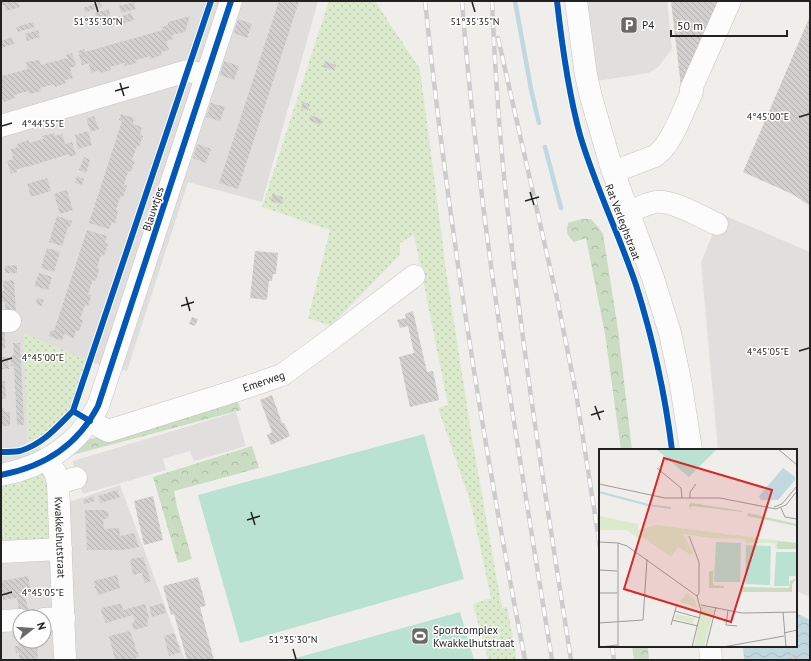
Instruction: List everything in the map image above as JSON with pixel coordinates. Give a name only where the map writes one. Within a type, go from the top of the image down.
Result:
[{"type":"street","name":"Blauwtjes","points":[[90,421],[104,390],[231,1]]},
{"type":"street","name":"Rat Verleghstraat","points":[[576,1],[586,75],[599,127],[612,169],[653,278],[670,333],[681,385],[691,449]]},
{"type":"street","points":[[612,169],[655,156],[668,144],[692,92],[691,89],[730,1]]},
{"type":"street","points":[[1,126],[186,71],[207,75]]},
{"type":"street","points":[[628,212],[654,202],[662,202],[671,204],[717,224]]},
{"type":"street","name":"Emerweg","points":[[90,421],[108,431],[282,375],[414,276]]},
{"type":"street","points":[[1,475],[23,469],[47,459],[71,442],[90,421]]},
{"type":"street","name":"Kwakkelhutstraat","points":[[47,459],[54,472],[67,480],[54,618],[65,660]]},
{"type":"street","points":[[1,552],[61,549]]},
{"type":"street","points":[[1,621],[12,620]]},
{"type":"street","points":[[710,647],[711,660]]},
{"type":"shaded area","points":[[1,1],[318,1],[262,202],[188,182],[127,371],[26,347],[48,509],[120,485],[185,660],[1,660]]},
{"type":"shaded area","name":"P4","points":[[585,1],[667,1],[672,49],[659,66],[648,73],[597,81]]},
{"type":"shaded area","points":[[721,214],[810,252],[810,597],[797,591],[797,449],[718,449],[701,262]]},
{"type":"shaded area","points":[[236,412],[246,446],[194,461],[190,451],[163,459],[166,470],[83,494],[75,472],[73,461]]},
{"type":"green space","points":[[329,1],[375,1],[420,69],[447,277],[472,438],[502,608],[507,607],[517,660],[488,660],[473,604],[491,598],[471,504],[438,408],[448,405],[414,235],[400,243],[400,255],[331,326],[308,318],[330,230],[262,207]]},
{"type":"green space","points":[[582,219],[591,219],[603,234],[618,330],[632,449],[621,449],[605,334],[586,238],[574,242],[568,234],[568,223]]},
{"type":"green space","points":[[23,333],[88,360],[66,416],[50,431],[28,443]]},
{"type":"green space","points":[[236,397],[241,410],[61,458],[79,442],[141,426]]},
{"type":"green space","points":[[424,434],[464,579],[240,643],[198,495]]},
{"type":"green space","points":[[252,446],[259,468],[174,491],[192,559],[178,563],[153,477]]},
{"type":"green space","points":[[47,467],[52,537],[40,540],[1,542],[1,481]]},
{"type":"green space","name":"Sportcomplex Kwakkelhutstraat","points":[[460,612],[474,660],[289,660]]},
{"type":"green space","points":[[632,647],[648,647],[649,660],[634,660]]},
{"type":"water","points":[[797,614],[810,620],[810,660],[744,660],[743,647],[797,647]]},
{"type":"building","points":[[1,1],[18,1],[20,7],[6,11],[5,5],[1,6]]},
{"type":"building","points":[[279,1],[299,1],[238,189],[219,183]]},
{"type":"building","points":[[671,1],[738,1],[697,94],[681,87]]},
{"type":"building","points":[[100,2],[102,7],[85,12],[83,8]]},
{"type":"building","points":[[134,2],[136,9],[121,13],[119,6]]},
{"type":"building","points":[[109,9],[110,16],[97,20],[95,13]]},
{"type":"building","points":[[131,13],[134,20],[122,24],[119,17]]},
{"type":"building","points":[[190,16],[185,32],[172,35],[173,39],[166,41],[169,50],[161,52],[162,55],[150,59],[150,56],[136,60],[137,63],[125,66],[124,63],[110,67],[111,70],[100,73],[99,70],[91,73],[89,63],[82,65],[78,51],[85,49],[85,52],[163,30],[162,27],[168,25],[168,22]]},
{"type":"building","points":[[810,16],[810,206],[794,195],[743,172]]},
{"type":"building","points":[[238,19],[252,24],[247,38],[234,33]]},
{"type":"building","points":[[33,22],[35,27],[18,32],[16,27]]},
{"type":"building","points":[[38,30],[40,37],[27,41],[25,34]]},
{"type":"building","points":[[12,37],[14,44],[1,48],[1,41]]},
{"type":"building","points":[[72,53],[76,66],[70,68],[73,78],[65,80],[66,83],[55,87],[54,84],[40,88],[41,91],[29,94],[28,91],[14,95],[15,98],[4,102],[3,99],[1,99],[1,73],[2,76],[28,69],[26,62],[39,60],[41,65],[67,58],[66,55]]},
{"type":"building","points":[[224,61],[239,66],[234,80],[220,75]]},
{"type":"building","points":[[325,61],[336,65],[334,70],[323,67]]},
{"type":"building","points":[[303,102],[310,104],[308,110],[301,108]]},
{"type":"building","points":[[211,103],[225,107],[220,121],[206,117]]},
{"type":"building","points":[[121,114],[134,118],[133,124],[142,127],[140,135],[143,136],[139,147],[137,146],[132,160],[135,161],[131,172],[128,171],[124,185],[127,186],[123,197],[120,197],[116,210],[118,211],[115,223],[112,222],[109,229],[89,223],[122,121],[119,120]]},
{"type":"building","points":[[311,115],[322,120],[320,125],[309,120]]},
{"type":"building","points":[[94,116],[99,129],[91,132],[86,119]]},
{"type":"building","points":[[88,131],[92,145],[78,149],[75,135]]},
{"type":"building","points":[[54,133],[55,136],[62,134],[65,144],[72,142],[76,155],[69,157],[69,154],[17,169],[17,172],[11,174],[7,161],[13,159],[11,149],[18,147],[17,144],[29,140],[29,143],[43,139],[42,136]]},
{"type":"building","points":[[197,144],[211,149],[206,163],[193,158]]},
{"type":"building","points":[[84,157],[90,160],[86,173],[79,170]]},
{"type":"building","points":[[77,176],[84,179],[82,185],[75,183]]},
{"type":"building","points":[[47,178],[51,191],[31,197],[27,184]]},
{"type":"building","points":[[67,190],[73,210],[60,214],[54,194]]},
{"type":"building","points":[[272,194],[283,197],[281,204],[271,201]]},
{"type":"building","points":[[57,216],[72,221],[68,227],[62,246],[49,242]]},
{"type":"building","points":[[87,230],[107,236],[105,243],[108,244],[104,256],[101,255],[99,261],[96,281],[93,280],[88,294],[91,295],[88,306],[85,305],[80,319],[83,320],[79,331],[76,330],[74,338],[64,334],[62,341],[49,336],[51,330],[54,331]]},
{"type":"building","points":[[47,248],[60,252],[54,272],[41,268]]},
{"type":"building","points":[[255,251],[278,253],[276,274],[273,274],[272,281],[269,281],[267,300],[250,298]]},
{"type":"building","points":[[17,265],[17,273],[5,273],[5,266]]},
{"type":"building","points":[[39,273],[52,277],[48,290],[34,286]]},
{"type":"building","points":[[14,280],[16,314],[6,315],[5,302],[1,302],[1,291],[4,291],[3,281]]},
{"type":"building","points":[[37,298],[44,300],[42,306],[36,304]]},
{"type":"building","points":[[413,311],[427,372],[433,371],[439,400],[410,407],[399,357],[414,353],[408,326],[400,328],[397,320],[406,318],[405,314]]},
{"type":"building","points":[[192,317],[198,319],[195,326],[189,324]]},
{"type":"building","points":[[5,330],[5,349],[1,349],[1,331]]},
{"type":"building","points":[[13,343],[20,343],[24,425],[17,425],[14,366],[11,366],[11,356],[14,355]]},
{"type":"building","points":[[1,357],[8,357],[9,369],[1,369]]},
{"type":"building","points":[[5,381],[6,399],[1,399],[1,382]]},
{"type":"building","points":[[272,395],[282,423],[284,423],[290,436],[271,445],[267,435],[272,432],[260,400]]},
{"type":"building","points":[[1,408],[4,408],[4,412],[10,412],[10,426],[1,426]]},
{"type":"building","points":[[117,490],[120,497],[101,503],[98,496]]},
{"type":"building","points":[[94,496],[95,501],[84,504],[83,500]]},
{"type":"building","points":[[153,496],[163,540],[144,545],[134,501]]},
{"type":"building","points":[[85,510],[107,511],[109,515],[107,519],[103,519],[104,529],[119,528],[120,536],[134,533],[139,547],[123,550],[87,550]]},
{"type":"building","points":[[143,557],[151,581],[145,583],[142,573],[133,575],[130,559]]},
{"type":"building","points":[[117,575],[120,588],[98,595],[94,581]]},
{"type":"building","points":[[28,576],[32,595],[25,596],[28,609],[19,609],[17,598],[3,600],[1,581]]},
{"type":"building","points":[[198,577],[206,606],[200,607],[214,660],[187,660],[174,614],[171,615],[163,586]]},
{"type":"building","points":[[121,603],[123,610],[145,604],[149,618],[147,619],[149,626],[134,630],[132,623],[135,622],[133,615],[106,623],[101,611],[102,608]]},
{"type":"building","points":[[163,603],[166,613],[152,617],[149,607]]},
{"type":"building","points":[[130,631],[139,657],[129,660],[115,660],[109,636]]},
{"type":"building","points":[[174,633],[181,652],[169,656],[164,636]]},
{"type":"building","points":[[15,649],[37,649],[38,660],[19,660],[19,653],[16,653]]},
{"type":"building","points":[[791,654],[805,660],[789,660]]},
{"type":"waterway","points":[[515,1],[531,89],[539,123]]},
{"type":"waterway","points":[[545,147],[561,208]]},
{"type":"railway","points":[[425,1],[444,167],[468,332],[495,496],[525,660]]},
{"type":"railway","points":[[462,1],[478,166],[500,331],[552,660]]},
{"type":"railway","points":[[492,1],[500,134],[514,270],[537,437],[571,660]]},
{"type":"railway","points":[[498,38],[558,303],[576,393],[599,541]]},
{"type":"railway","points":[[612,647],[614,660]]},
{"type":"cycle path","points":[[73,411],[211,1]]},
{"type":"cycle path","points":[[1,475],[31,466],[58,452],[70,443],[80,432],[90,420],[98,406],[231,1]]},
{"type":"cycle path","points":[[557,1],[566,68],[580,135],[636,285],[642,305],[658,367],[672,449]]},
{"type":"cycle path","points":[[1,452],[20,451],[36,444],[55,429],[73,411],[90,421]]},
{"type":"place","name":"P4","points":[[629,25]]},
{"type":"place","name":"Sportcomplex Kwakkelhutstraat","points":[[420,636]]}]
